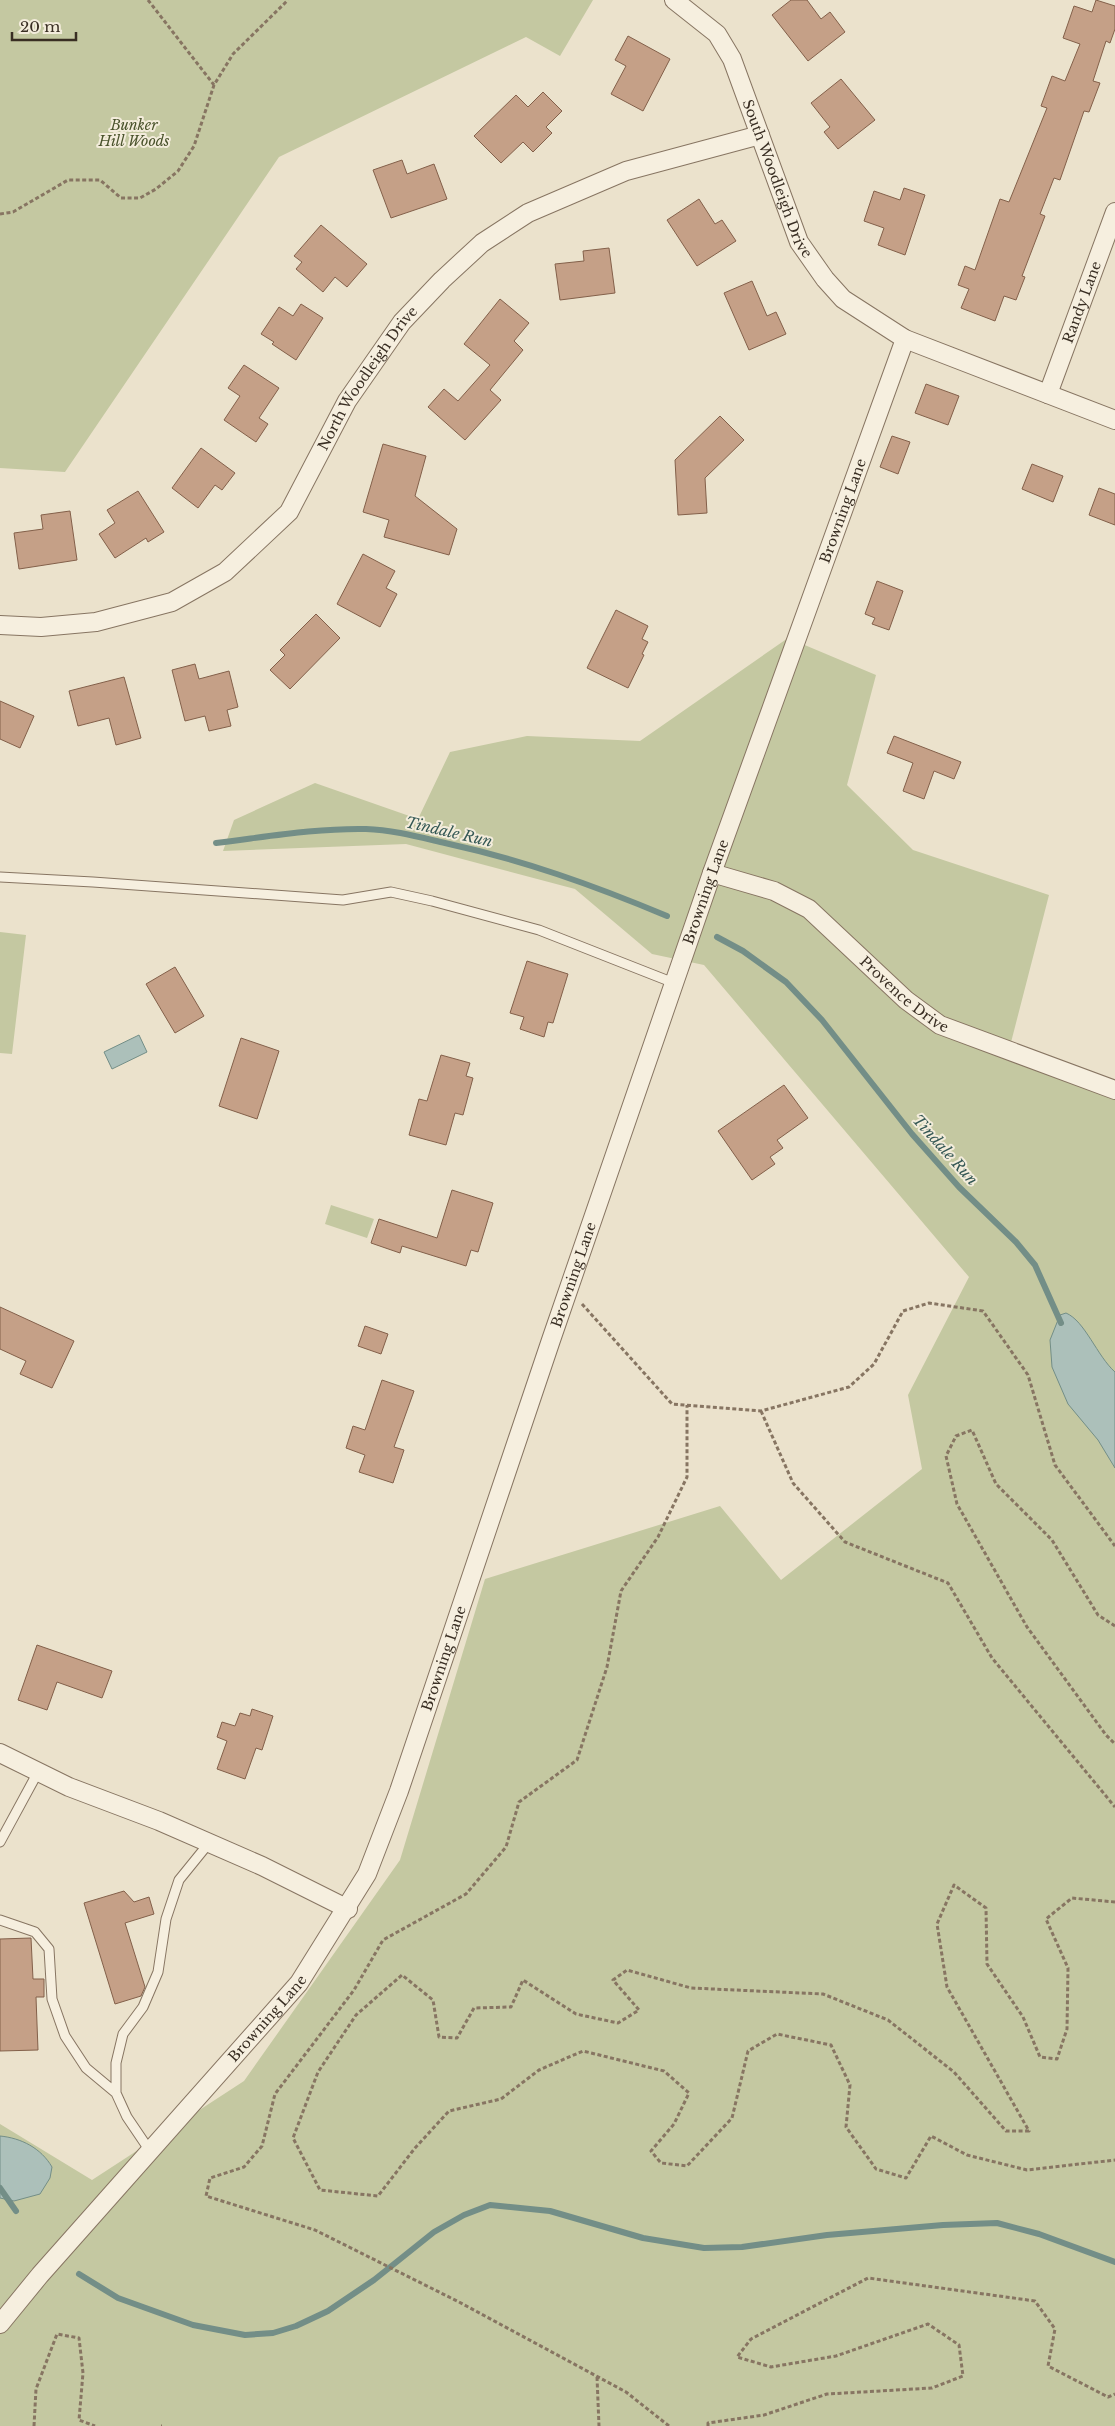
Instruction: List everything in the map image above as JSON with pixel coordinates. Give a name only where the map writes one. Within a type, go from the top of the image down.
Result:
[{"type":"street","name":"South Woodleigh Drive","points":[[674,0],[718,34],[732,59],[799,242],[825,279],[843,298],[905,339]]},
{"type":"street","name":"North Woodleigh Drive","points":[[0,625],[41,627],[96,622],[172,602],[225,572],[289,512],[347,401],[402,322],[442,280],[482,243],[528,213],[626,172],[760,135]]},
{"type":"street","name":"Randy Lane","points":[[1048,394],[1115,212]]},
{"type":"street","points":[[905,339],[1115,420]]},
{"type":"street","name":"Browning Lane","points":[[0,2324],[40,2275],[299,1983],[348,1909],[367,1874],[399,1791],[568,1289],[712,873],[905,339]]},
{"type":"street","name":"Provence Drive","points":[[712,873],[774,891],[809,909],[906,1000],[940,1025],[1115,1090]]},
{"type":"street","points":[[0,1753],[69,1787],[262,1866],[348,1909]]},
{"type":"lane","points":[[0,877],[143,885],[343,900],[391,892],[432,900],[539,930],[674,983]]},
{"type":"lane","points":[[0,1842],[38,1772]]},
{"type":"lane","points":[[150,2151],[127,2117],[116,2093],[116,2063],[123,2034],[143,2007],[158,1972],[166,1919],[179,1880],[209,1843]]},
{"type":"lane","points":[[0,1920],[35,1932],[50,1949],[52,1999],[65,2036],[86,2068],[116,2093]]},
{"type":"path","points":[[148,0],[214,84]]},
{"type":"path","points":[[0,214],[13,212],[68,180],[100,180],[121,198],[140,198],[156,190],[178,171],[194,146],[214,84],[233,54],[288,0]]},
{"type":"path","points":[[568,1289],[672,1404],[760,1411],[849,1387],[874,1364],[904,1311],[929,1303],[983,1311],[1028,1376],[1055,1465],[1115,1546]]},
{"type":"path","points":[[669,2426],[626,2392],[459,2302],[315,2230],[206,2196],[210,2178],[244,2167],[262,2146],[275,2094],[354,1990],[383,1940],[466,1894],[506,1847],[518,1802],[577,1760],[607,1667],[621,1591],[658,1537],[687,1477],[686,1405]]},
{"type":"path","points":[[760,1411],[793,1484],[845,1542],[948,1583],[992,1658],[1115,1807]]},
{"type":"path","points":[[1115,1626],[1098,1614],[1052,1540],[996,1484],[972,1430],[956,1436],[946,1456],[957,1504],[1027,1627],[1106,1735],[1115,1744]]},
{"type":"path","points":[[1115,1902],[1072,1898],[1046,1919],[1068,1968],[1067,2029],[1057,2059],[1040,2057],[1024,2017],[987,1964],[986,1908],[954,1885],[937,1924],[947,1988],[1028,2131],[1006,2131],[954,2072],[888,2020],[823,1994],[691,1988],[627,1970],[613,1980],[639,2010],[618,2023],[576,2014],[523,1980],[511,2007],[474,2008],[458,2038],[439,2038],[433,2000],[402,1975],[356,2015],[318,2072],[293,2138],[320,2190],[378,2196],[415,2148],[449,2111],[501,2099],[539,2070],[583,2051],[664,2071],[689,2093],[674,2124],[651,2151],[661,2163],[688,2166],[732,2118],[748,2051],[777,2034],[831,2045],[850,2085],[846,2126],[876,2169],[906,2178],[931,2136],[968,2155],[1028,2170],[1115,2160]]},
{"type":"path","points":[[708,2426],[708,2424],[764,2415],[826,2394],[932,2388],[963,2376],[959,2345],[928,2324],[836,2356],[771,2367],[737,2357],[751,2339],[868,2278],[1035,2301],[1055,2329],[1048,2366],[1108,2397],[1115,2394]]},
{"type":"path","points":[[34,2426],[36,2389],[57,2334],[80,2338],[83,2373],[79,2420],[96,2426]]},
{"type":"path","points":[[597,2377],[599,2426]]},
{"type":"green space","name":"Bunker Hill Woods","points":[[0,0],[593,0],[560,56],[526,37],[279,157],[65,472],[0,468]]},
{"type":"green space","points":[[788,638],[876,675],[847,785],[913,850],[1049,895],[1008,1054],[1115,1098],[1115,2426],[0,2426],[0,2124],[92,2180],[244,2081],[400,1860],[485,1579],[720,1506],[781,1580],[922,1469],[908,1395],[969,1277],[704,965],[652,954],[575,889],[406,844],[223,851],[234,820],[315,783],[418,819],[450,752],[527,736],[640,741]]},
{"type":"green space","points":[[0,932],[26,935],[12,1054],[0,1053]]},
{"type":"green space","points":[[331,1205],[374,1219],[367,1238],[325,1224]]},
{"type":"water","points":[[139,1035],[147,1052],[112,1069],[104,1052]]},
{"type":"water","points":[[1066,1313],[1079,1323],[1102,1357],[1115,1372],[1115,1468],[1098,1440],[1068,1404],[1052,1367],[1050,1340],[1060,1315]]},
{"type":"water","points":[[0,2136],[30,2145],[42,2154],[52,2167],[50,2178],[40,2194],[14,2201],[0,2198]]},
{"type":"building","points":[[791,0],[807,0],[821,19],[830,12],[845,32],[808,61],[772,15]]},
{"type":"building","points":[[1096,0],[1115,6],[1115,29],[1110,43],[1106,41],[1093,81],[1100,83],[1089,112],[1084,111],[1060,180],[1054,178],[1040,214],[1045,216],[1022,276],[1025,277],[1016,300],[1004,296],[995,321],[961,308],[969,289],[958,285],[965,266],[975,270],[1000,199],[1009,202],[1047,108],[1041,106],[1052,76],[1065,81],[1080,44],[1063,38],[1074,6],[1092,12]]},
{"type":"building","points":[[628,36],[670,59],[643,111],[611,94],[626,66],[615,60]]},
{"type":"building","points":[[841,79],[875,120],[838,149],[824,132],[830,127],[811,103]]},
{"type":"building","points":[[543,92],[562,111],[546,127],[552,133],[533,152],[523,142],[501,163],[474,136],[516,95],[528,107]]},
{"type":"building","points":[[402,160],[407,174],[434,164],[447,199],[391,218],[373,170]]},
{"type":"building","points":[[904,188],[925,195],[905,255],[878,245],[884,228],[864,221],[874,191],[900,200]]},
{"type":"building","points":[[699,199],[715,224],[722,220],[736,241],[697,266],[667,220]]},
{"type":"building","points":[[321,225],[367,264],[347,287],[335,277],[323,292],[296,269],[302,262],[294,256]]},
{"type":"building","points":[[609,248],[615,293],[560,300],[555,264],[584,261],[583,251]]},
{"type":"building","points":[[752,281],[767,316],[776,312],[786,334],[749,350],[724,293]]},
{"type":"building","points":[[500,299],[529,323],[514,341],[523,350],[490,390],[501,400],[465,440],[428,407],[444,389],[458,401],[490,365],[464,344]]},
{"type":"building","points":[[301,304],[323,318],[296,360],[261,334],[279,307],[293,316]]},
{"type":"building","points":[[244,365],[279,388],[259,418],[268,424],[256,442],[224,420],[240,396],[228,388]]},
{"type":"building","points":[[926,384],[959,396],[948,425],[915,413]]},
{"type":"building","points":[[720,416],[744,440],[705,478],[707,513],[678,515],[675,460]]},
{"type":"building","points":[[892,436],[910,442],[898,474],[880,467]]},
{"type":"building","points":[[383,444],[426,456],[415,496],[457,529],[449,555],[384,537],[389,520],[363,512]]},
{"type":"building","points":[[201,448],[235,473],[222,490],[215,485],[198,508],[172,488]]},
{"type":"building","points":[[1032,464],[1063,476],[1053,502],[1022,489]]},
{"type":"building","points":[[1099,488],[1115,494],[1115,525],[1089,515]]},
{"type":"building","points":[[138,491],[164,532],[148,542],[146,538],[115,558],[99,534],[115,523],[107,510]]},
{"type":"building","points":[[70,511],[77,560],[19,569],[14,533],[43,529],[41,515]]},
{"type":"building","points":[[363,554],[395,571],[386,588],[397,594],[380,627],[337,604]]},
{"type":"building","points":[[877,581],[903,591],[889,630],[872,624],[875,618],[865,614]]},
{"type":"building","points":[[616,610],[648,626],[642,639],[648,642],[642,654],[644,655],[628,688],[587,668]]},
{"type":"building","points":[[316,614],[340,638],[290,689],[270,670],[285,655],[280,650]]},
{"type":"building","points":[[195,664],[199,679],[229,671],[238,707],[227,710],[231,726],[209,731],[205,716],[185,721],[172,670]]},
{"type":"building","points":[[124,677],[141,738],[116,745],[109,718],[78,726],[69,691]]},
{"type":"building","points":[[0,701],[34,716],[20,748],[0,739]]},
{"type":"building","points":[[894,736],[961,762],[954,779],[934,771],[924,799],[903,791],[913,763],[887,753]]},
{"type":"building","points":[[527,961],[568,974],[553,1023],[548,1022],[544,1037],[520,1029],[524,1017],[510,1013]]},
{"type":"building","points":[[175,967],[204,1016],[175,1033],[146,984]]},
{"type":"building","points":[[241,1038],[279,1051],[257,1119],[219,1106]]},
{"type":"building","points":[[441,1055],[470,1063],[466,1076],[473,1078],[463,1115],[455,1113],[446,1145],[409,1135],[419,1099],[427,1101]]},
{"type":"building","points":[[784,1085],[808,1118],[777,1140],[783,1148],[770,1157],[775,1164],[752,1180],[718,1131]]},
{"type":"building","points":[[452,1190],[493,1203],[478,1252],[471,1250],[466,1266],[402,1246],[400,1253],[371,1243],[379,1219],[437,1238]]},
{"type":"building","points":[[0,1307],[74,1341],[52,1388],[20,1374],[26,1361],[0,1349]]},
{"type":"building","points":[[365,1326],[388,1334],[381,1354],[358,1346]]},
{"type":"building","points":[[382,1380],[414,1391],[394,1447],[404,1450],[393,1483],[359,1472],[365,1455],[346,1448],[353,1426],[365,1430]]},
{"type":"building","points":[[37,1645],[112,1671],[102,1698],[57,1682],[47,1710],[18,1700]]},
{"type":"building","points":[[252,1709],[273,1716],[262,1750],[256,1748],[245,1779],[217,1769],[227,1741],[217,1737],[222,1722],[235,1726],[240,1713],[250,1716]]},
{"type":"building","points":[[124,1891],[134,1902],[149,1897],[154,1914],[125,1923],[145,1987],[141,1996],[115,2004],[84,1903]]},
{"type":"building","points":[[31,1938],[33,1979],[44,1979],[44,1997],[36,1997],[38,2050],[0,2051],[0,1939]]},
{"type":"waterway","name":"Tindale Run","points":[[216,843],[328,830],[366,829],[396,832],[530,865],[667,916]]},
{"type":"waterway","name":"Tindale Run","points":[[717,937],[743,951],[786,982],[822,1020],[912,1134],[959,1187],[1016,1242],[1035,1265],[1061,1323]]},
{"type":"waterway","points":[[0,2188],[16,2211]]},
{"type":"waterway","points":[[79,2274],[118,2298],[193,2325],[245,2335],[273,2333],[296,2326],[328,2311],[374,2280],[434,2232],[464,2215],[490,2205],[550,2211],[643,2238],[704,2248],[742,2247],[827,2235],[943,2225],[997,2223],[1039,2234],[1115,2262]]}]
